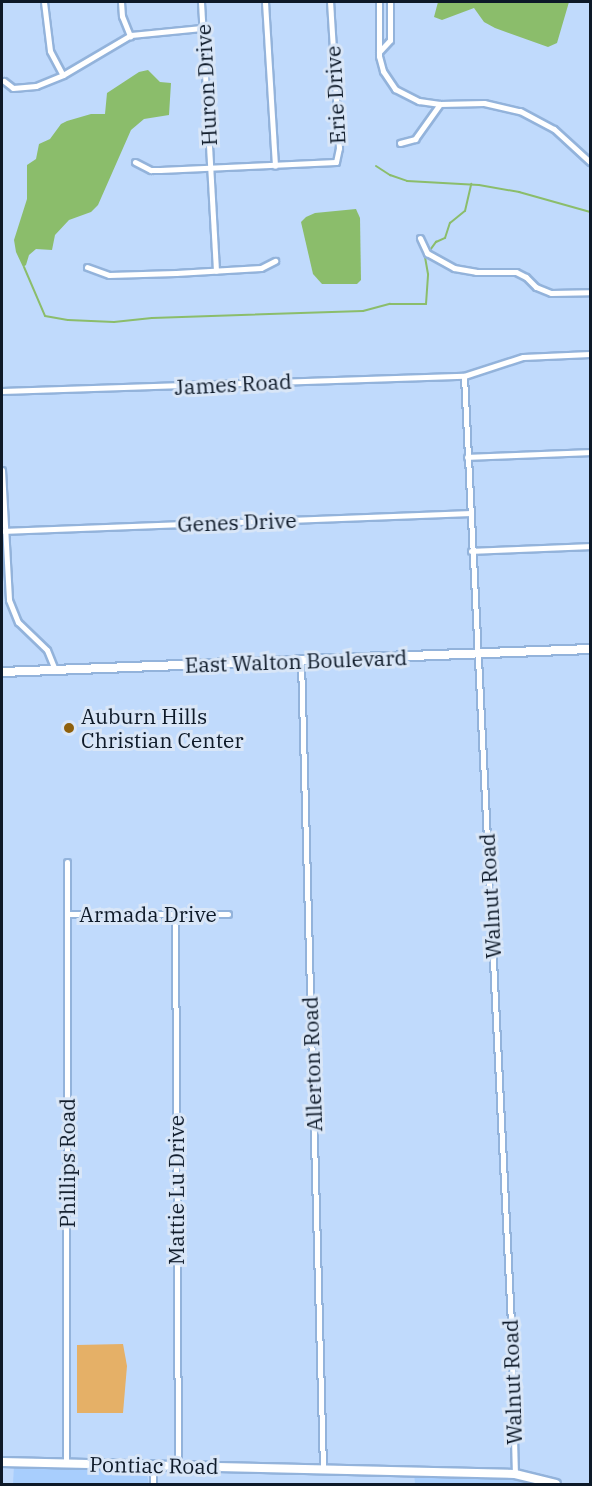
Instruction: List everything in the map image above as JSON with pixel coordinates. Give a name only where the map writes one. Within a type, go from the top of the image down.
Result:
[{"type":"main road","name":"East Walton Boulevard","points":[[2,672],[591,649]]},
{"type":"main road","name":"Pontiac Road","points":[[2,1462],[515,1474],[556,1485]]},
{"type":"street","points":[[44,2],[50,51],[63,75]]},
{"type":"street","points":[[121,2],[122,16],[129,36]]},
{"type":"street","name":"Huron Drive","points":[[201,2],[216,271]]},
{"type":"street","points":[[135,162],[151,170],[275,166],[265,2]]},
{"type":"street","name":"Erie Drive","points":[[275,166],[328,164],[336,162],[339,157],[330,2]]},
{"type":"street","points":[[379,2],[379,52],[382,71],[395,89],[419,100],[440,104],[484,103],[520,111],[554,129],[591,162]]},
{"type":"street","points":[[379,52],[390,40],[390,2]]},
{"type":"street","points":[[4,81],[13,88],[45,84],[140,32],[202,28]]},
{"type":"street","points":[[400,143],[416,139],[440,104]]},
{"type":"street","points":[[420,238],[427,253],[454,268],[476,272],[516,272],[526,277],[536,287],[551,293],[591,292]]},
{"type":"street","points":[[87,267],[109,275],[261,268],[275,261]]},
{"type":"street","points":[[464,376],[517,358],[591,354]]},
{"type":"street","name":"James Road","points":[[2,392],[464,376]]},
{"type":"street","name":"Walnut Road","points":[[464,376],[511,1323],[515,1474]]},
{"type":"street","points":[[467,457],[591,452]]},
{"type":"street","points":[[2,470],[9,600],[18,622],[47,650],[55,670]]},
{"type":"street","name":"Genes Drive","points":[[4,531],[470,513]]},
{"type":"street","points":[[471,551],[591,546]]},
{"type":"street","name":"Allerton Road","points":[[301,661],[323,1468]]},
{"type":"street","name":"Phillips Road","points":[[66,862],[66,1463]]},
{"type":"street","name":"Armada Drive","points":[[67,914],[228,914]]},
{"type":"street","name":"Mattie Lu Drive","points":[[175,914],[178,1465]]},
{"type":"street","points":[[153,1466],[153,1485]]},
{"type":"shaded area","points":[[438,2],[569,2],[557,43],[548,47],[495,28],[484,22],[474,8],[442,20],[434,17]]},
{"type":"shaded area","points":[[148,70],[160,82],[171,83],[169,115],[144,119],[131,130],[98,205],[91,212],[69,220],[55,235],[52,250],[36,249],[29,255],[23,267],[16,252],[14,240],[27,199],[27,165],[36,159],[39,144],[50,139],[61,124],[67,121],[91,114],[105,114],[107,93],[139,72]]},
{"type":"shaded area","points":[[356,209],[360,218],[361,280],[357,284],[322,284],[313,274],[301,222],[315,213]]},
{"type":"shaded area","points":[[123,1344],[127,1366],[123,1413],[77,1413],[77,1345]]},
{"type":"shaded area","points":[[14,1465],[142,1471],[147,1475],[149,1484],[13,1484]]},
{"type":"shaded area","points":[[414,1473],[517,1478],[545,1484],[415,1484]]},
{"type":"waterway","points":[[376,166],[390,175],[407,181],[479,185],[519,192],[590,212]]},
{"type":"waterway","points":[[24,267],[45,316],[68,320],[114,322],[152,318],[363,311],[390,304],[426,304],[428,274],[425,257],[436,242],[445,238],[450,223],[465,211],[471,184]]},
{"type":"place","name":"Auburn Hills Christian Center","points":[[69,728]]}]
